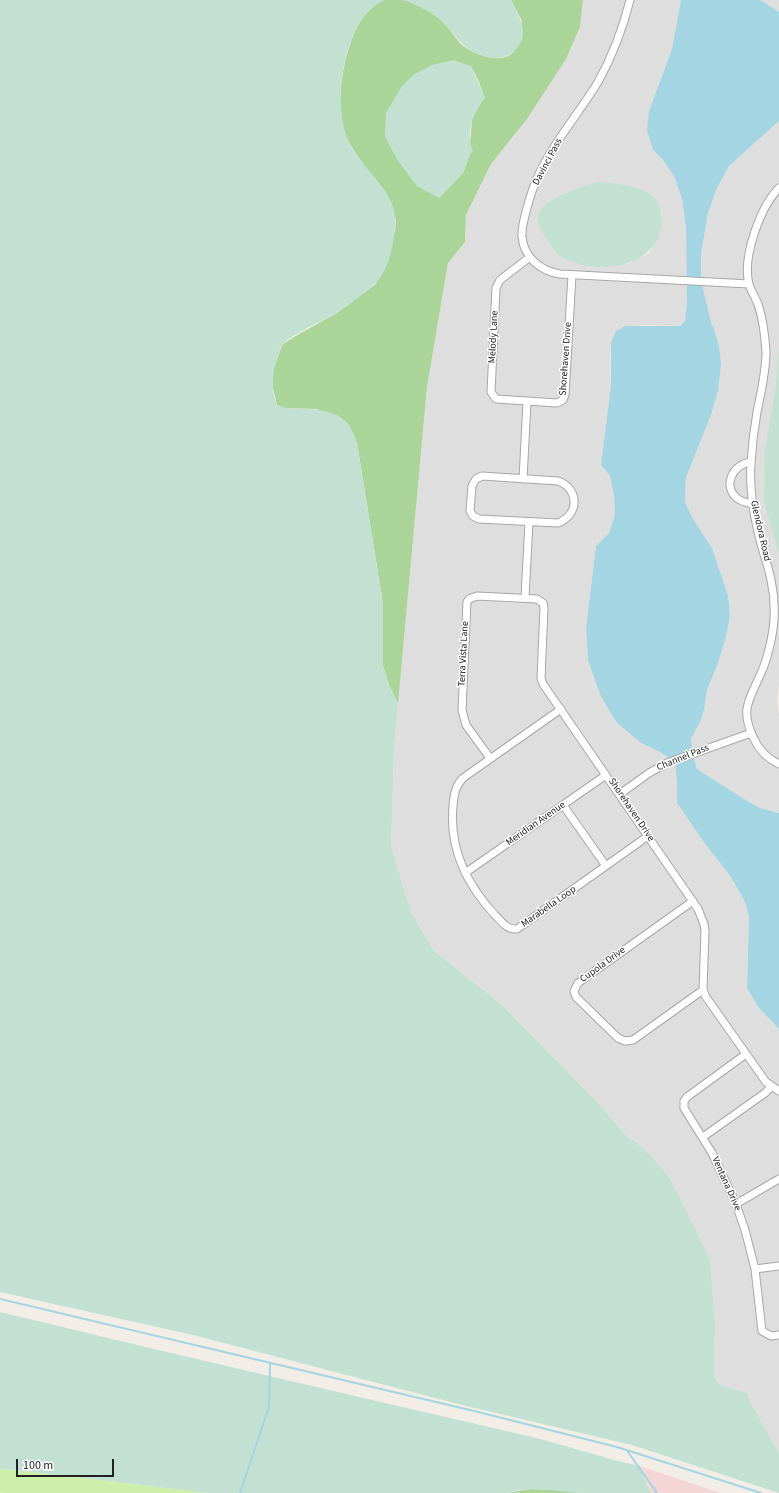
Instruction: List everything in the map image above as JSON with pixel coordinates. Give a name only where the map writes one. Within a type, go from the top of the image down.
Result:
[{"type":"street","name":"Davinci Pass","points":[[630,0],[624,25],[598,82],[553,150],[537,180],[525,217],[522,235],[524,247],[536,264],[552,273],[749,284]]},
{"type":"street","points":[[749,284],[748,268],[752,238],[768,204],[779,188]]},
{"type":"street","name":"Melody Lane","points":[[527,402],[496,399],[490,392],[496,288],[500,280],[530,257]]},
{"type":"street","name":"Shorehaven Drive","points":[[527,402],[557,403],[561,402],[565,398],[572,275]]},
{"type":"street","name":"Glendora Road","points":[[749,284],[762,321],[766,352],[765,368],[754,428],[751,462],[753,504],[758,532],[772,581],[774,613],[773,629],[766,661],[752,690],[747,707],[747,717],[751,733],[761,750],[768,757],[779,764]]},
{"type":"street","points":[[523,479],[527,402]]},
{"type":"street","points":[[751,462],[740,465],[736,468],[733,472],[731,482],[733,492],[739,499],[753,504]]},
{"type":"street","points":[[485,476],[523,479],[561,482],[569,487],[574,498],[572,512],[567,518],[554,524],[479,519],[473,516],[470,511],[472,486],[476,479],[485,476]]},
{"type":"street","points":[[525,597],[529,522]]},
{"type":"street","name":"Terra Vista Lane","points":[[490,758],[466,725],[462,710],[466,606],[469,599],[476,596],[525,597]]},
{"type":"street","name":"Shorehaven Drive","points":[[525,597],[537,599],[544,605],[541,678],[543,684],[620,794],[702,916],[705,931],[704,990],[709,1003],[766,1082],[779,1091]]},
{"type":"street","name":"Marabella Loop","points":[[561,709],[490,758],[459,782],[454,795],[453,811],[455,841],[458,855],[465,873],[490,909],[507,927],[514,929],[521,927],[648,836]]},
{"type":"street","name":"Channel Pass","points":[[620,794],[649,773],[667,763],[751,733]]},
{"type":"street","name":"Meridian Avenue","points":[[465,873],[606,775]]},
{"type":"street","points":[[563,805],[606,866]]},
{"type":"street","name":"Cupola Drive","points":[[693,901],[578,983],[574,991],[576,997],[618,1038],[625,1042],[633,1040],[704,990]]},
{"type":"street","name":"Ventana Drive","points":[[746,1054],[687,1097],[684,1100],[684,1108],[703,1137],[736,1204],[745,1230],[755,1269],[762,1331],[767,1335],[779,1336]]},
{"type":"street","points":[[703,1137],[765,1093],[771,1086]]},
{"type":"street","points":[[736,1204],[779,1179]]},
{"type":"street","points":[[755,1269],[779,1266]]},
{"type":"shaded area","points":[[583,0],[681,0],[672,49],[649,111],[653,150],[663,160],[674,176],[682,199],[686,227],[687,266],[687,302],[685,321],[680,326],[640,325],[610,353],[611,385],[601,465],[610,476],[614,496],[615,514],[609,533],[596,546],[586,629],[588,660],[601,697],[617,723],[641,743],[660,752],[675,762],[677,803],[703,841],[731,877],[745,902],[749,917],[747,988],[759,1008],[779,1029],[779,1453],[748,1398],[747,1393],[720,1385],[714,1378],[715,1325],[710,1259],[651,1156],[634,1140],[629,1139],[598,1103],[500,1003],[434,951],[411,912],[391,846],[394,748],[427,387],[448,263],[465,242],[466,215],[491,164],[527,119],[566,59],[580,27]],"holes":[[[639,189],[654,197],[662,213],[661,231],[649,253],[629,263],[608,266],[539,212],[542,209]]]},
{"type":"shaded area","points":[[760,0],[779,0],[779,12],[761,1]]},
{"type":"shaded area","points":[[779,121],[779,347],[775,391],[765,447],[779,554],[779,683],[777,701],[779,715],[779,813],[760,808],[697,769],[691,739],[700,722],[704,710],[707,690],[717,666],[726,637],[730,615],[728,595],[712,548],[693,519],[685,502],[686,478],[711,415],[718,391],[712,326],[701,280],[701,254],[708,213],[717,188],[729,166]]},
{"type":"shaded area","points":[[640,1466],[721,1493],[652,1493],[648,1488]]},
{"type":"green space","points":[[0,0],[384,0],[365,15],[353,35],[344,66],[341,99],[345,131],[350,144],[392,203],[395,214],[395,227],[391,253],[384,272],[373,286],[338,312],[301,331],[283,344],[275,364],[273,382],[277,405],[289,408],[329,412],[347,422],[357,443],[383,604],[383,666],[389,685],[398,704],[394,748],[391,846],[411,912],[434,951],[500,1003],[598,1103],[629,1139],[634,1140],[651,1156],[670,1179],[710,1259],[715,1325],[714,1378],[720,1385],[747,1393],[748,1398],[779,1453],[779,1493],[632,1445],[462,1405],[193,1335],[0,1292]]},
{"type":"green space","points":[[384,0],[403,0],[416,4],[439,18],[459,42],[470,50],[486,57],[502,58],[509,56],[514,51],[517,45],[522,21],[511,0],[583,0],[580,27],[566,59],[527,119],[491,164],[466,215],[465,242],[448,263],[427,387],[398,704],[389,685],[383,666],[383,604],[357,443],[317,409],[284,408],[277,405],[272,383],[273,370],[283,344],[337,313],[376,284],[395,231],[396,220],[345,133],[340,107],[342,76],[354,33],[370,9]],"holes":[[[471,66],[484,97],[472,119],[470,154],[463,173],[439,198]]]},
{"type":"green space","points":[[403,0],[511,0],[521,20],[523,33],[522,40],[513,52],[506,56],[501,58],[493,58],[483,56],[474,52],[462,43],[435,15]]},
{"type":"green space","points":[[453,60],[471,66],[485,98],[474,116],[470,130],[473,151],[470,154],[463,173],[439,198],[417,186],[398,161],[385,137],[386,113],[402,86],[413,75],[432,65]]},
{"type":"green space","points":[[599,182],[613,183],[643,190],[654,197],[659,205],[662,223],[659,236],[652,247],[643,255],[631,262],[605,267],[579,264],[569,260],[560,256],[555,251],[539,225],[538,216],[540,210],[546,204],[564,194]]},
{"type":"green space","points":[[779,347],[779,554],[764,501],[765,447],[775,391]]},
{"type":"green space","points":[[0,1312],[528,1436],[640,1466],[648,1488],[652,1493],[584,1493],[527,1489],[507,1493],[209,1493],[0,1469]]},
{"type":"green space","points":[[0,1469],[209,1493],[4,1493],[0,1492]]},
{"type":"green space","points":[[531,1489],[557,1490],[582,1493],[507,1493]]},
{"type":"water","points":[[681,0],[760,0],[779,12],[779,121],[729,166],[717,188],[708,213],[701,254],[701,280],[712,326],[719,346],[721,364],[718,391],[711,415],[686,478],[685,502],[693,519],[712,548],[728,595],[730,615],[726,637],[717,666],[707,690],[704,710],[700,722],[691,739],[697,769],[760,808],[779,813],[779,1029],[759,1008],[747,988],[749,917],[745,902],[731,877],[703,841],[677,803],[675,762],[660,752],[641,743],[617,723],[601,697],[588,660],[586,629],[596,546],[609,533],[615,514],[614,496],[610,476],[601,465],[611,385],[611,342],[616,331],[625,326],[680,326],[685,321],[687,302],[686,227],[682,199],[674,176],[663,160],[653,150],[647,130],[649,111],[672,49]]},
{"type":"waterway","points":[[0,1299],[474,1411],[617,1447],[761,1493]]},
{"type":"waterway","points":[[240,1493],[269,1407],[270,1363]]},
{"type":"waterway","points":[[628,1452],[657,1493]]}]
